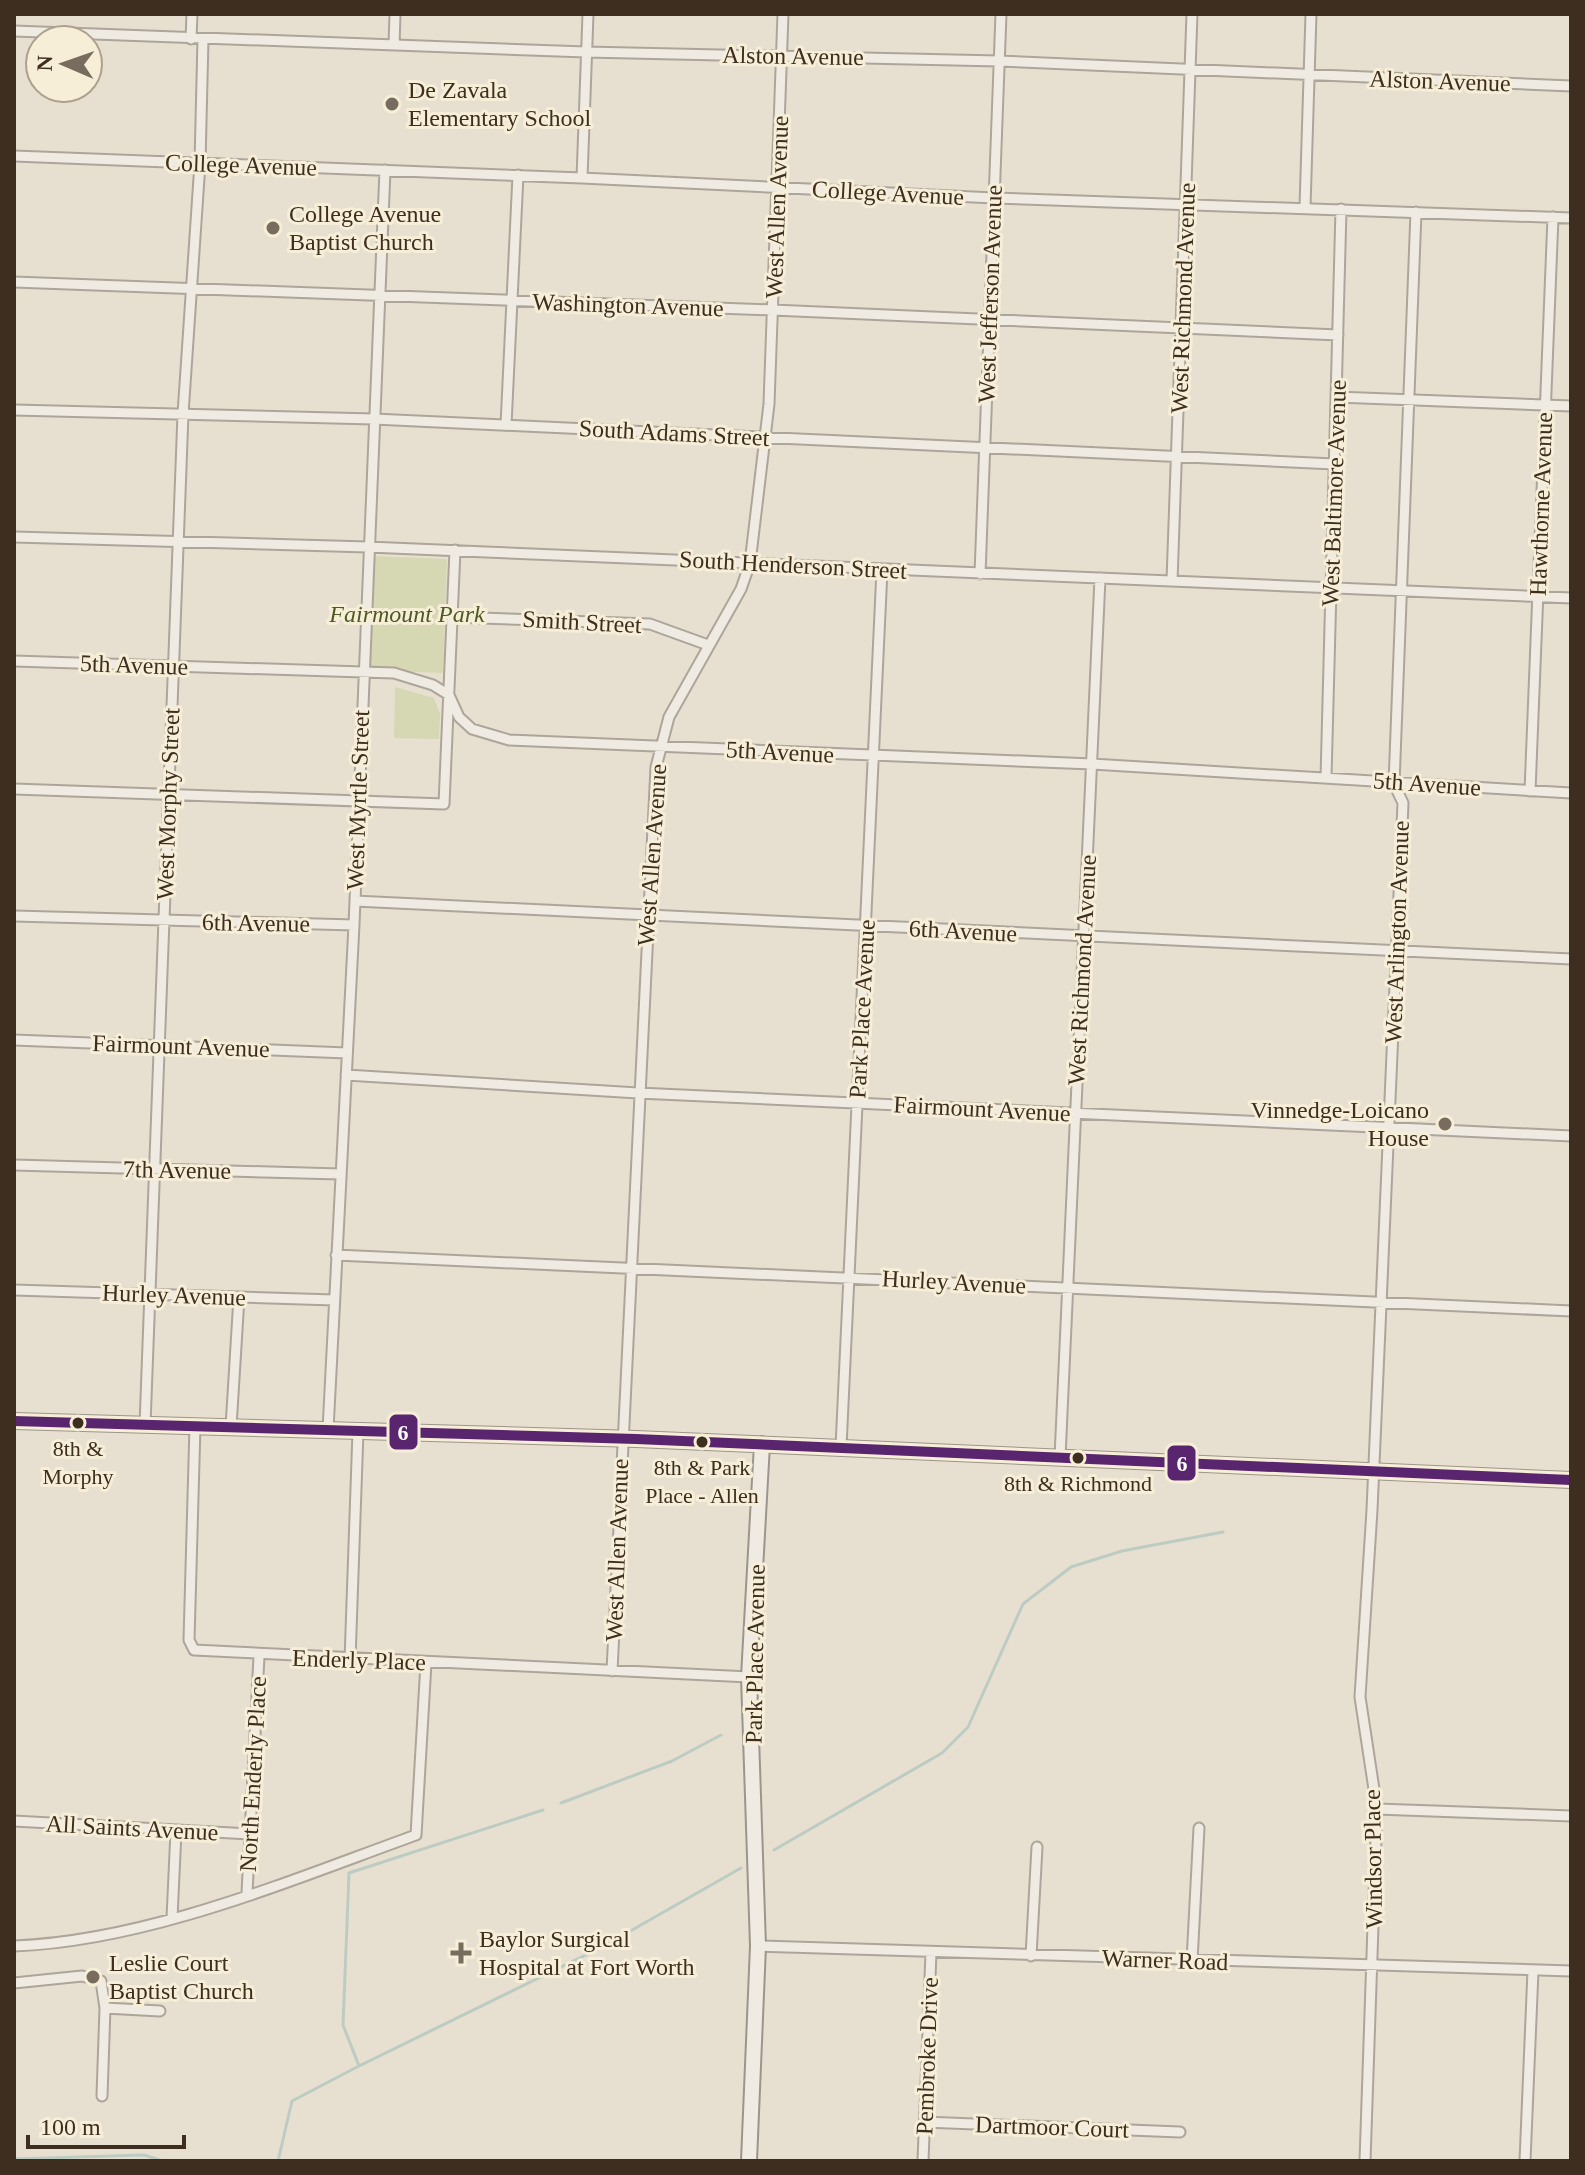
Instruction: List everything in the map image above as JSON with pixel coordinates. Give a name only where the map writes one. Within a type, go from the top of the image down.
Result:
[{"type":"main road","points":[[14,1421],[762,1444],[1571,1480]]},
{"type":"main road","name":"Park Place Avenue","points":[[749,2161],[758,1938],[749,1677],[762,1444]]},
{"type":"street","points":[[191,39],[192,14]]},
{"type":"street","points":[[394,45],[395,14]]},
{"type":"street","points":[[582,178],[588,14]]},
{"type":"street","name":"West Allen Avenue","points":[[612,1671],[647,915],[661,746],[669,717],[741,589],[750,563],[766,437],[783,14]]},
{"type":"street","name":"West Jefferson Avenue","points":[[980,574],[1001,14]]},
{"type":"street","name":"West Richmond Avenue","points":[[1172,581],[1192,14]]},
{"type":"street","points":[[1305,207],[1311,14]]},
{"type":"street","name":"Alston Avenue","points":[[14,31],[586,52],[999,61],[1191,73],[1571,86]]},
{"type":"street","name":"West Morphy Street","points":[[145,1425],[183,414],[200,163],[203,39]]},
{"type":"street","name":"College Avenue","points":[[14,156],[518,175],[994,198],[1571,218]]},
{"type":"street","name":"West Myrtle Street","points":[[328,1430],[354,925],[385,170]]},
{"type":"street","points":[[506,425],[518,175]]},
{"type":"street","name":"West Baltimore Avenue","points":[[1326,778],[1341,209]]},
{"type":"street","name":"West Arlington Avenue","points":[[1372,1510],[1403,803],[1394,784],[1416,212]]},
{"type":"street","name":"Hawthorne Avenue","points":[[1530,791],[1553,217]]},
{"type":"street","name":"Washington Avenue","points":[[14,282],[1338,335]]},
{"type":"street","points":[[1336,397],[1571,406]]},
{"type":"street","name":"South Adams Street","points":[[14,410],[374,419],[1177,454],[1334,464]]},
{"type":"street","name":"South Henderson Street","points":[[14,537],[455,550],[1571,598]]},
{"type":"street","points":[[14,789],[444,804],[455,550]]},
{"type":"street","name":"Park Place Avenue","points":[[841,1447],[882,570]]},
{"type":"street","name":"West Richmond Avenue","points":[[1060,1457],[1100,578]]},
{"type":"street","name":"Smith Street","points":[[452,617],[650,624],[708,645]]},
{"type":"street","name":"5th Avenue","points":[[14,661],[394,673],[415,678],[449,695],[459,717],[472,729],[509,740],[1092,764],[1571,793]]},
{"type":"street","name":"6th Avenue","points":[[355,901],[1571,959]]},
{"type":"street","name":"6th Avenue","points":[[14,916],[354,925]]},
{"type":"street","name":"Fairmount Avenue","points":[[14,1040],[347,1053]]},
{"type":"street","name":"Fairmount Avenue","points":[[346,1075],[638,1093],[1571,1136]]},
{"type":"street","name":"7th Avenue","points":[[14,1165],[340,1174]]},
{"type":"street","name":"Hurley Avenue","points":[[336,1255],[1571,1311]]},
{"type":"street","name":"Hurley Avenue","points":[[14,1290],[334,1300]]},
{"type":"street","points":[[231,1427],[239,1297]]},
{"type":"street","name":"Enderly Place","points":[[195,1426],[190,1647],[201,1652],[749,1677]]},
{"type":"street","points":[[350,1660],[358,1431]]},
{"type":"street","name":"Windsor Place","points":[[1365,2161],[1377,1809],[1360,1697],[1372,1510]]},
{"type":"street","name":"North Enderly Place","points":[[247,1893],[259,1656]]},
{"type":"street","points":[[14,1946],[51,1945],[115,1934],[172,1918],[416,1835],[426,1663]]},
{"type":"street","points":[[1377,1809],[1571,1816]]},
{"type":"street","name":"All Saints Avenue","points":[[14,1821],[250,1834]]},
{"type":"street","points":[[1192,1961],[1199,1828]]},
{"type":"street","points":[[172,1918],[176,1831]]},
{"type":"street","points":[[1031,1956],[1037,1847]]},
{"type":"street","name":"Warner Road","points":[[758,1938],[931,1952],[1571,1971]]},
{"type":"street","name":"Pembroke Drive","points":[[923,2161],[931,1952]]},
{"type":"street","points":[[1525,2161],[1533,1971]]},
{"type":"street","points":[[14,1983],[92,1976],[104,1986],[102,2096]]},
{"type":"street","points":[[105,2008],[160,2011]]},
{"type":"street","name":"Dartmoor Court","points":[[924,2122],[1180,2132]]},
{"type":"green space","name":"Fairmount Park","points":[[372,556],[447,559],[443,673],[368,670]]},
{"type":"green space","points":[[395,687],[434,698],[440,714],[439,739],[394,738]]},
{"type":"waterway","points":[[774,1850],[942,1753],[968,1727],[1023,1604],[1071,1567],[1122,1551],[1223,1532]]},
{"type":"waterway","points":[[561,1803],[672,1761],[721,1735]]},
{"type":"waterway","points":[[278,2161],[292,2101],[359,2066],[343,2025],[349,1873],[543,1810]]},
{"type":"waterway","points":[[359,2066],[604,1946],[741,1868]]},
{"type":"waterway","points":[[14,2159],[144,2155],[163,2161]]},
{"type":"transit line","name":"6","points":[[14,1421],[636,1439],[1571,1480]]},
{"type":"place","name":"De Zavala Elementary School","points":[[392,104]]},
{"type":"place","name":"College Avenue Baptist Church","points":[[273,228]]},
{"type":"place","name":"Vinnedge-Loicano House","points":[[1445,1124]]},
{"type":"place","name":"8th & Morphy","points":[[78,1423]]},
{"type":"place","name":"8th & Park Place - Allen","points":[[702,1442]]},
{"type":"place","name":"8th & Richmond","points":[[1078,1458]]},
{"type":"place","name":"Baylor Surgical Hospital at Fort Worth","points":[[461,1953]]},
{"type":"place","name":"Leslie Court Baptist Church","points":[[93,1977]]}]
